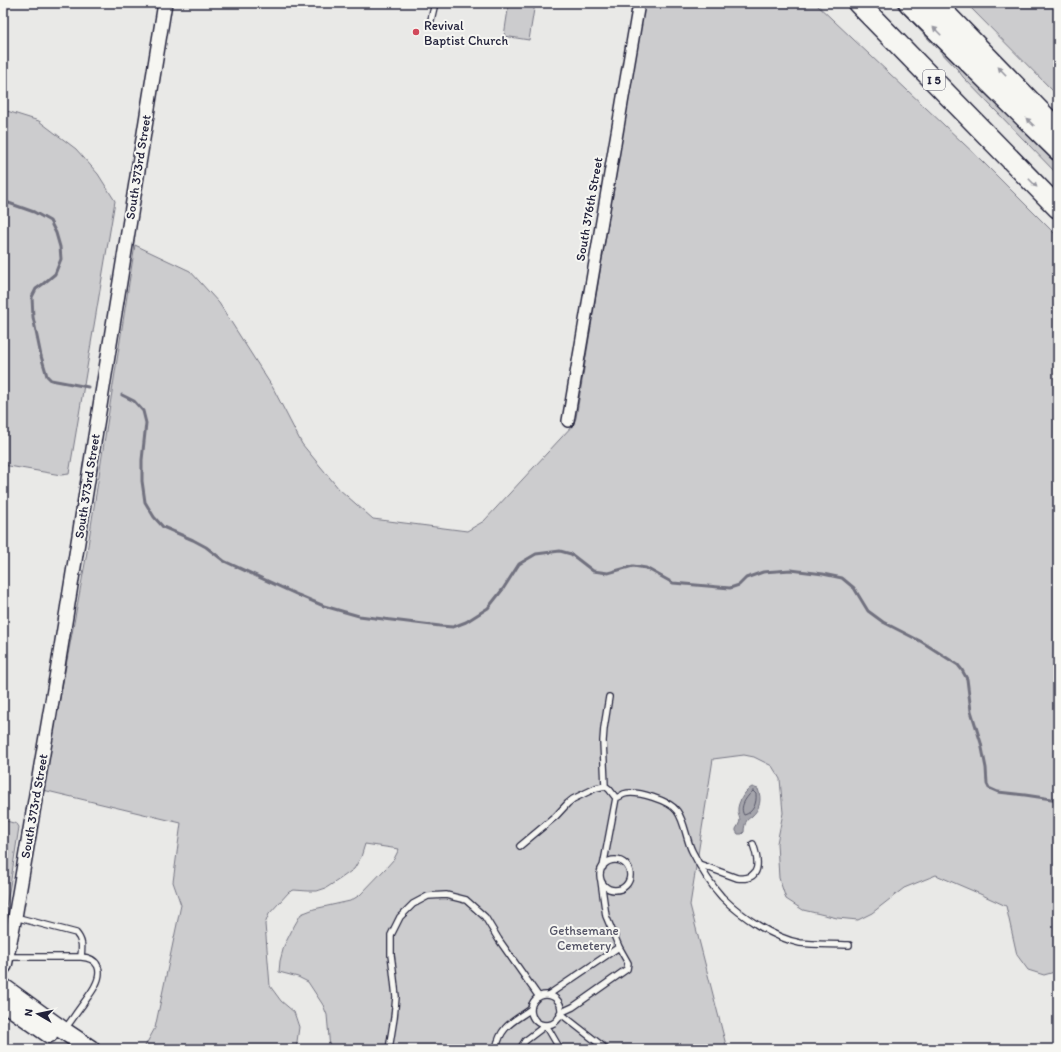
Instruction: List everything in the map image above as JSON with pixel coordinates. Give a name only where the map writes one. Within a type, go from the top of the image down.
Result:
[{"type":"highway","name":"I 5","points":[[858,3],[1058,208]]},
{"type":"highway","name":"I 5","points":[[876,3],[996,133],[1009,158]]},
{"type":"highway","points":[[909,3],[1058,150]]},
{"type":"highway","points":[[935,3],[1058,130]]},
{"type":"main road","points":[[3,987],[90,1049]]},
{"type":"main road","points":[[3,1002],[70,1049]]},
{"type":"street","name":"South 373rd Street","points":[[5,962],[15,917],[57,672],[165,3]]},
{"type":"street","name":"South 376th Street","points":[[568,421],[639,3]]},
{"type":"lane","points":[[431,20],[435,3]]},
{"type":"lane","points":[[560,1013],[573,1007],[627,969],[628,963],[619,947],[606,916],[600,874],[603,867],[616,798],[605,786],[603,741],[609,697]]},
{"type":"lane","points":[[520,846],[556,816],[573,799],[596,788],[605,786]]},
{"type":"lane","points":[[616,798],[625,794],[637,794],[656,798],[670,804],[680,815],[688,843],[699,864],[713,885],[723,897],[751,920],[790,940],[801,943],[849,945]]},
{"type":"lane","points":[[699,864],[737,878],[748,878],[753,875],[757,869],[758,862],[753,844]]},
{"type":"lane","points":[[602,882],[610,889],[618,890],[625,887],[630,876],[626,866],[620,861],[612,860],[603,867]]},
{"type":"lane","points":[[389,1049],[396,997],[391,955],[391,934],[400,917],[413,904],[428,896],[446,895],[466,900],[485,918],[538,997]]},
{"type":"lane","points":[[15,917],[76,933],[82,944],[81,957]]},
{"type":"lane","points":[[560,1049],[546,1025],[536,1022],[531,1014],[532,1004],[538,997],[548,995],[619,947]]},
{"type":"lane","points":[[5,962],[81,957],[94,960],[98,967],[98,977],[95,985],[64,1031]]},
{"type":"lane","points":[[520,1049],[525,1041],[546,1025],[555,1022],[558,1018],[561,1008],[559,1003],[548,995]]},
{"type":"lane","points":[[496,1049],[502,1031],[531,1009]]},
{"type":"lane","points":[[560,1013],[606,1049]]},
{"type":"green space","points":[[509,3],[535,3],[529,40],[504,36]]},
{"type":"green space","name":"Gethsemane Cemetery","points":[[644,3],[815,3],[981,160],[1058,237],[1058,971],[1044,975],[1028,970],[1017,955],[1006,906],[936,875],[904,888],[872,913],[858,920],[837,918],[803,910],[786,899],[779,878],[777,843],[783,813],[780,779],[772,766],[754,757],[744,755],[713,759],[690,905],[727,1049],[330,1049],[327,1015],[323,1005],[308,982],[298,977],[279,972],[280,961],[284,946],[301,914],[314,909],[350,901],[360,895],[394,859],[399,849],[365,844],[361,857],[354,869],[326,888],[317,891],[294,890],[289,892],[269,914],[265,924],[270,986],[281,1001],[294,1012],[299,1027],[296,1049],[141,1049],[144,1048],[155,1028],[181,905],[173,882],[181,823],[43,790],[86,558],[135,245],[190,271],[219,303],[273,388],[302,444],[339,489],[373,519],[467,531],[484,521],[573,425],[576,418]]},
{"type":"green space","points":[[894,3],[900,3],[1058,160],[1058,175],[963,77]]},
{"type":"green space","points":[[966,3],[1052,3],[1058,9],[1058,96]]},
{"type":"green space","points":[[3,110],[39,121],[76,149],[98,174],[115,201],[69,474],[61,475],[3,465]]},
{"type":"green space","points":[[3,820],[17,824],[19,827],[3,922]]},
{"type":"water","points":[[752,787],[758,789],[760,804],[755,813],[746,821],[744,832],[742,834],[738,834],[736,829],[740,820],[738,808],[747,790]]},
{"type":"waterway","points":[[3,201],[34,212],[50,221],[56,233],[60,247],[61,259],[55,274],[36,289],[32,297],[33,317],[41,356],[47,376],[51,380],[88,387]]},
{"type":"waterway","points":[[122,395],[134,401],[143,411],[146,423],[142,460],[142,481],[145,502],[154,517],[163,527],[206,547],[224,561],[298,595],[324,606],[359,616],[453,627],[466,622],[488,608],[503,589],[519,564],[536,554],[560,551],[571,554],[593,571],[608,573],[633,566],[646,568],[673,583],[730,588],[739,585],[746,578],[763,572],[791,570],[842,578],[854,588],[868,611],[883,622],[922,642],[958,665],[962,670],[967,679],[971,711],[981,743],[986,768],[987,784],[989,788],[998,792],[1058,800]]},
{"type":"place","name":"Revival Baptist Church","points":[[416,32]]}]
